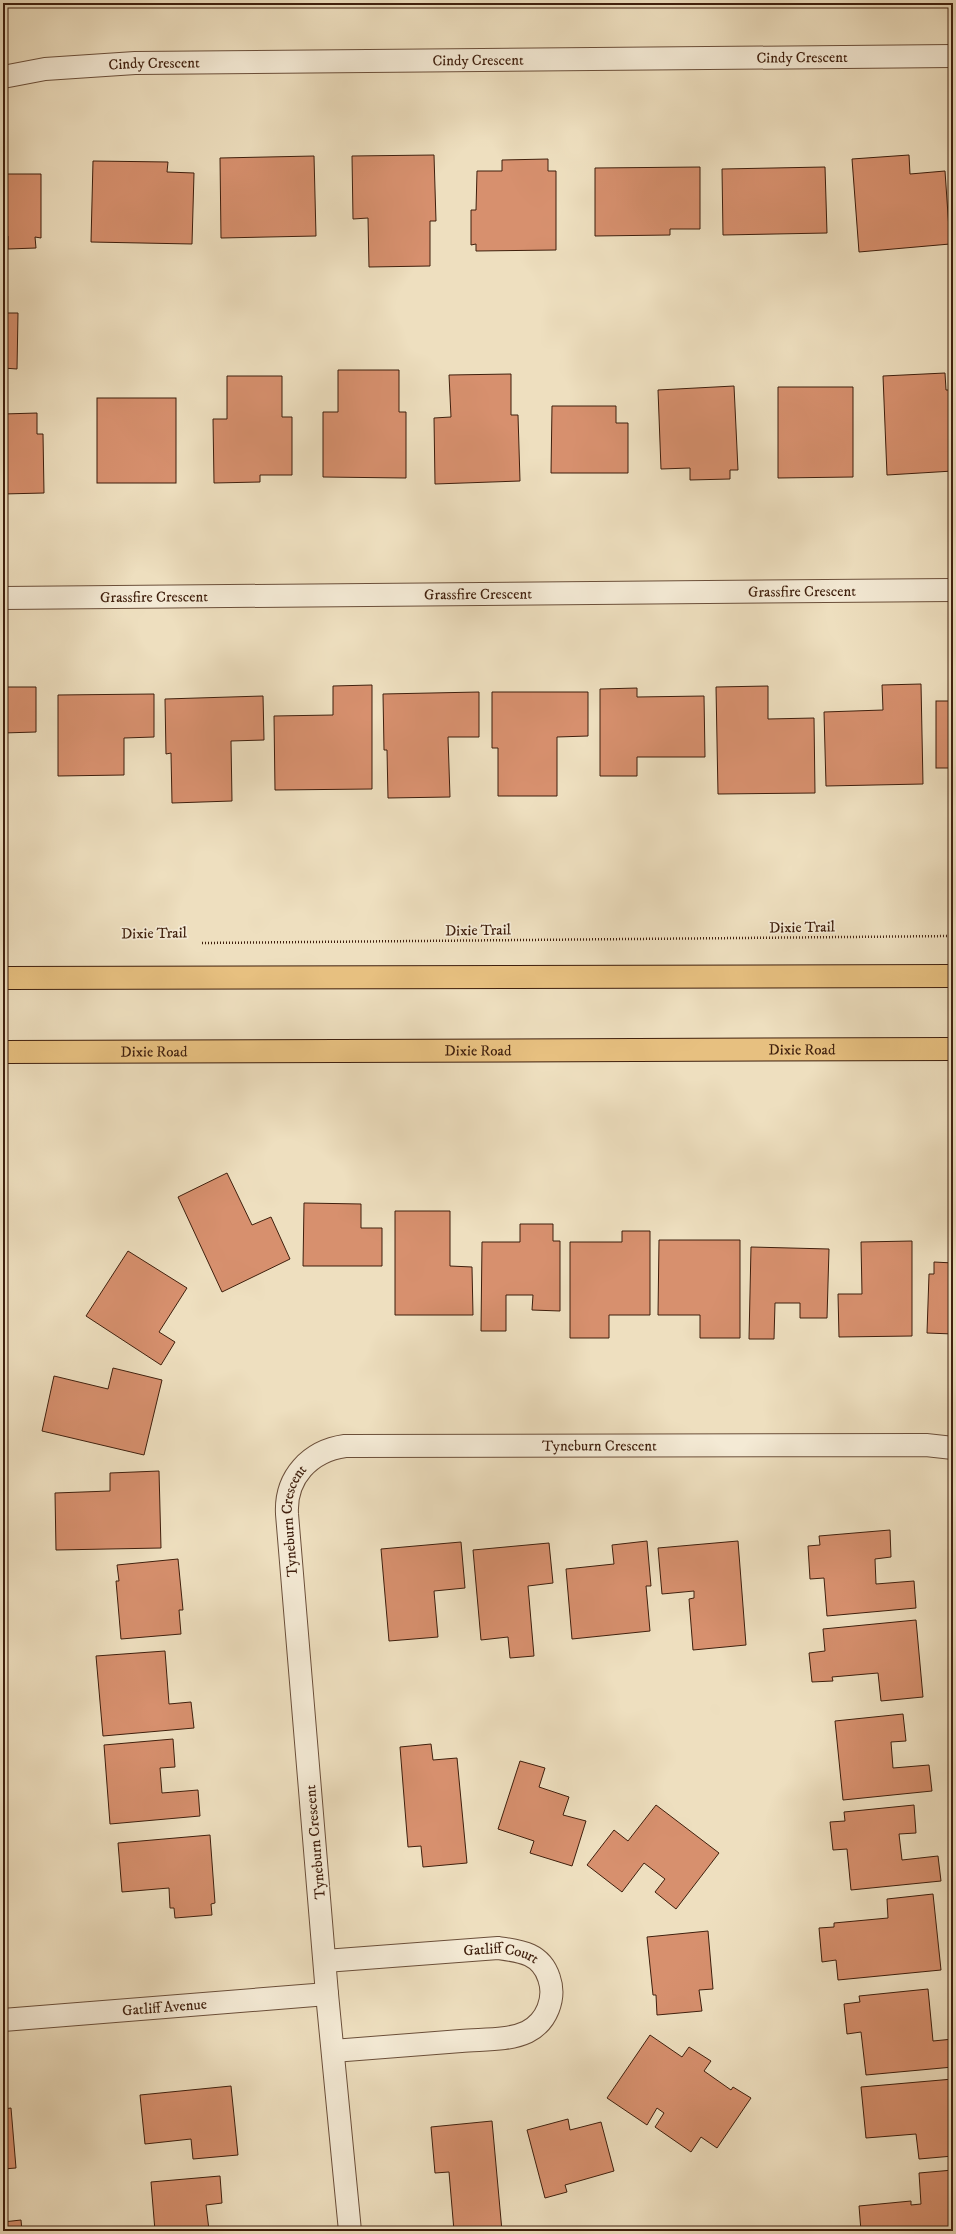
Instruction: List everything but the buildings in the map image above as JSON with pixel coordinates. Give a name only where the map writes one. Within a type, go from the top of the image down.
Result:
[{"type":"main road","points":[[3,978],[953,976]]},
{"type":"main road","name":"Dixie Road","points":[[3,1052],[953,1049]]},
{"type":"street","name":"Cindy Crescent","points":[[3,77],[44,69],[135,63],[953,56]]},
{"type":"street","name":"Grassfire Crescent","points":[[3,598],[953,590]]},
{"type":"street","name":"Tyneburn Crescent","points":[[350,2231],[327,1994],[286,1504],[293,1480],[308,1460],[326,1450],[345,1446],[926,1446],[953,1448]]},
{"type":"street","name":"Gatliff Court","points":[[325,1961],[498,1948],[526,1952],[534,1956],[546,1970],[552,1987],[550,2006],[546,2014],[541,2022],[526,2032],[499,2038],[333,2051]]},
{"type":"street","name":"Gatliff Avenue","points":[[3,2020],[327,1994]]},
{"type":"path","name":"Dixie Trail","points":[[195,943],[953,936]]}]
